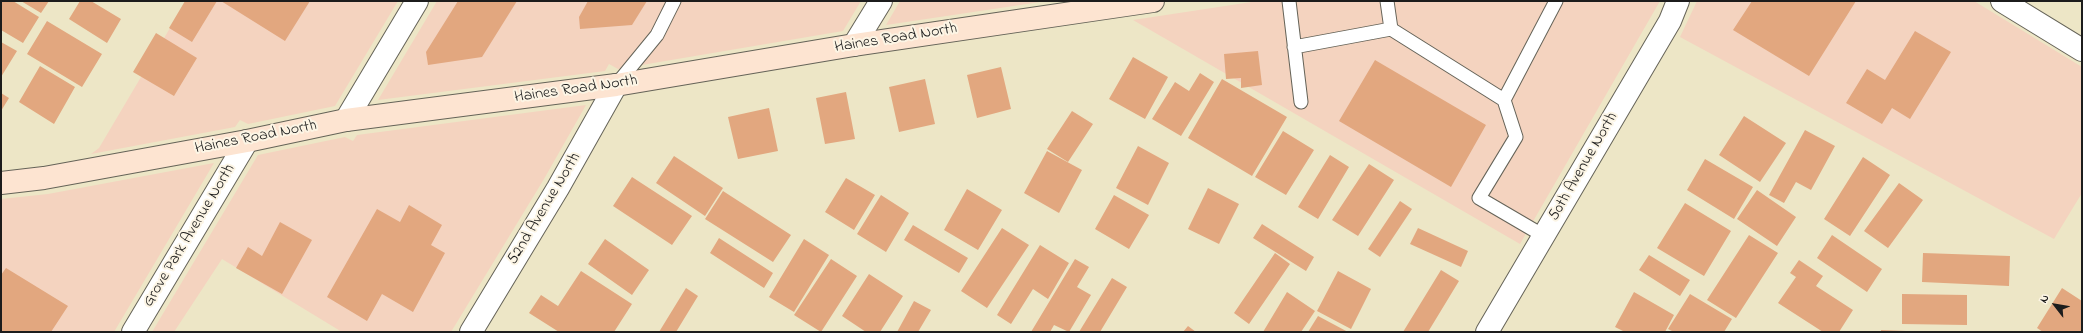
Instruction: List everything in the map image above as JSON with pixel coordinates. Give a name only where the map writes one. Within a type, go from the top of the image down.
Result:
[{"type":"street","points":[[346,120],[417,1]]},
{"type":"street","points":[[854,46],[881,1]]},
{"type":"street","name":"Haines Road North","points":[[1,183],[44,178],[247,141],[346,120],[616,85],[1097,5],[1153,1]]},
{"type":"street","name":"50th Avenue North","points":[[1487,332],[1670,21],[1678,1]]},
{"type":"street","points":[[2002,1],[2082,50]]},
{"type":"street","name":"52nd Avenue North","points":[[471,332],[558,188],[616,85]]},
{"type":"street","name":"Grove Park Avenue North","points":[[133,332],[247,141]]},
{"type":"lane","points":[[616,85],[657,35],[674,1]]},
{"type":"lane","points":[[1289,1],[1301,102]]},
{"type":"lane","points":[[1386,1],[1391,29]]},
{"type":"lane","points":[[1504,100],[1556,1]]},
{"type":"lane","points":[[1294,47],[1391,29],[1504,100],[1516,137],[1479,198],[1544,236]]},
{"type":"shaded area","points":[[186,1],[398,1],[335,106],[248,124],[240,120],[235,127],[91,154],[99,148]]},
{"type":"shaded area","points":[[437,1],[861,1],[843,31],[618,69],[609,64],[605,71],[378,100]]},
{"type":"shaded area","points":[[900,1],[1047,1],[886,25]]},
{"type":"shaded area","points":[[1258,1],[1660,1],[1520,244],[1133,20]]},
{"type":"shaded area","points":[[1697,1],[1974,1],[2082,67],[2082,193],[2054,239],[1680,37]]},
{"type":"shaded area","points":[[586,105],[544,179],[451,332],[342,332],[222,259],[174,332],[152,332],[258,155],[345,137],[353,141],[357,135]]},
{"type":"shaded area","points":[[214,163],[114,332],[1,332],[1,199],[48,194]]},
{"type":"building","points":[[1,1],[13,1],[39,17],[23,43],[1,30]]},
{"type":"building","points":[[21,1],[49,1],[41,13]]},
{"type":"building","points":[[80,1],[91,1],[121,19],[107,43],[69,19]]},
{"type":"building","points":[[185,1],[217,1],[192,42],[169,28]]},
{"type":"building","points":[[221,1],[310,1],[285,41]]},
{"type":"building","points":[[458,1],[517,1],[482,57],[428,65],[426,52]]},
{"type":"building","points":[[588,1],[647,1],[632,25],[580,29],[579,17]]},
{"type":"building","points":[[1752,1],[1856,1],[1809,76],[1733,30]]},
{"type":"building","points":[[47,21],[102,54],[82,87],[27,54]]},
{"type":"building","points":[[1915,31],[1951,52],[1910,119],[1892,108],[1882,124],[1846,103],[1867,69],[1885,80]]},
{"type":"building","points":[[156,33],[197,58],[174,96],[133,72]]},
{"type":"building","points":[[1,42],[17,51],[1,77]]},
{"type":"building","points":[[1258,51],[1262,85],[1241,88],[1241,78],[1226,79],[1224,54]]},
{"type":"building","points":[[1133,57],[1168,77],[1145,119],[1109,99]]},
{"type":"building","points":[[1375,60],[1486,125],[1451,187],[1339,121]]},
{"type":"building","points":[[40,66],[75,87],[54,124],[19,102]]},
{"type":"building","points":[[1001,67],[1011,109],[977,118],[967,75]]},
{"type":"building","points":[[1200,73],[1214,82],[1181,136],[1152,119],[1175,82],[1189,91]]},
{"type":"building","points":[[925,79],[935,124],[899,132],[889,87]]},
{"type":"building","points":[[1222,79],[1287,117],[1252,176],[1188,138]]},
{"type":"building","points":[[846,92],[855,139],[825,144],[816,98]]},
{"type":"building","points":[[1,93],[9,98],[1,111]]},
{"type":"building","points":[[769,108],[778,151],[738,159],[728,117]]},
{"type":"building","points":[[1072,111],[1093,124],[1068,162],[1047,149]]},
{"type":"building","points":[[1744,116],[1786,143],[1760,182],[1719,155]]},
{"type":"building","points":[[1805,130],[1835,146],[1811,190],[1796,182],[1784,203],[1769,195]]},
{"type":"building","points":[[1283,131],[1314,150],[1286,195],[1255,177]]},
{"type":"building","points":[[1138,146],[1169,163],[1148,205],[1116,188]]},
{"type":"building","points":[[1047,151],[1082,170],[1059,213],[1024,193]]},
{"type":"building","points":[[1330,155],[1349,167],[1318,219],[1298,207]]},
{"type":"building","points":[[674,156],[723,188],[705,216],[656,183]]},
{"type":"building","points":[[1863,157],[1890,175],[1850,236],[1824,219]]},
{"type":"building","points":[[1705,159],[1753,187],[1734,219],[1687,190]]},
{"type":"building","points":[[1369,164],[1394,180],[1358,236],[1332,220]]},
{"type":"building","points":[[632,177],[692,216],[672,245],[613,206]]},
{"type":"building","points":[[846,178],[875,195],[854,230],[825,212]]},
{"type":"building","points":[[1899,183],[1923,200],[1888,248],[1864,231]]},
{"type":"building","points":[[1208,188],[1239,204],[1219,244],[1188,229]]},
{"type":"building","points":[[967,189],[1002,210],[978,250],[944,230]]},
{"type":"building","points":[[1757,190],[1796,217],[1777,246],[1737,219]]},
{"type":"building","points":[[723,191],[791,235],[773,262],[705,219]]},
{"type":"building","points":[[881,195],[909,213],[886,252],[857,234]]},
{"type":"building","points":[[1114,195],[1149,215],[1129,249],[1095,229]]},
{"type":"building","points":[[1400,201],[1412,209],[1380,257],[1368,249]]},
{"type":"building","points":[[1685,203],[1731,231],[1704,276],[1657,248]]},
{"type":"building","points":[[409,205],[442,225],[431,245],[445,253],[413,312],[382,294],[367,321],[327,297],[377,209],[400,222]]},
{"type":"building","points":[[280,222],[312,240],[282,294],[236,268],[248,247],[262,256]]},
{"type":"building","points":[[1262,224],[1314,257],[1306,271],[1253,238]]},
{"type":"building","points":[[913,225],[968,258],[959,273],[904,240]]},
{"type":"building","points":[[1002,228],[1029,245],[987,308],[961,291]]},
{"type":"building","points":[[1418,228],[1468,251],[1461,267],[1410,244]]},
{"type":"building","points":[[1749,235],[1778,253],[1736,318],[1707,300]]},
{"type":"building","points":[[1832,235],[1882,269],[1867,292],[1817,258]]},
{"type":"building","points":[[719,238],[773,273],[764,288],[710,253]]},
{"type":"building","points":[[605,239],[649,270],[632,295],[588,264]]},
{"type":"building","points":[[804,239],[829,255],[794,312],[769,297]]},
{"type":"building","points":[[1040,245],[1069,263],[1048,299],[1033,289],[1011,324],[997,315]]},
{"type":"building","points":[[1275,253],[1290,264],[1249,324],[1234,313]]},
{"type":"building","points":[[1923,253],[2010,256],[2009,286],[1922,282]]},
{"type":"building","points":[[1649,255],[1690,280],[1680,296],[1639,270]]},
{"type":"building","points":[[831,259],[857,276],[821,332],[794,315]]},
{"type":"building","points":[[1075,259],[1089,267],[1077,287],[1091,295],[1069,332],[1054,325],[1050,332],[1031,332]]},
{"type":"building","points":[[1799,260],[1823,276],[1816,286],[1853,310],[1839,332],[1823,332],[1778,303],[1796,277],[1790,273]]},
{"type":"building","points":[[6,268],[68,306],[51,332],[1,332],[1,275]]},
{"type":"building","points":[[1441,270],[1459,281],[1428,332],[1403,332]]},
{"type":"building","points":[[581,271],[632,304],[614,332],[559,332],[529,313],[541,295],[558,306]]},
{"type":"building","points":[[1338,271],[1371,289],[1351,329],[1317,311]]},
{"type":"building","points":[[869,274],[903,296],[880,332],[866,332],[842,316]]},
{"type":"building","points":[[1112,278],[1127,287],[1100,332],[1079,332]]},
{"type":"building","points":[[686,288],[698,296],[676,332],[659,332]]},
{"type":"building","points":[[2062,288],[2082,301],[2082,332],[2043,332],[2037,328]]},
{"type":"building","points":[[1287,292],[1315,311],[1301,332],[1263,332]]},
{"type":"building","points":[[1634,292],[1674,315],[1665,332],[1625,332],[1615,327]]},
{"type":"building","points":[[1690,294],[1732,319],[1724,332],[1674,332],[1668,329]]},
{"type":"building","points":[[1902,294],[1967,295],[1967,325],[1902,324]]},
{"type":"building","points":[[914,301],[931,310],[918,332],[897,332]]},
{"type":"building","points":[[1318,316],[1348,332],[1308,332]]},
{"type":"building","points":[[1188,326],[1196,332],[1183,332]]},
{"type":"building","points":[[1881,330],[1906,331],[1906,332],[1881,332]]}]
